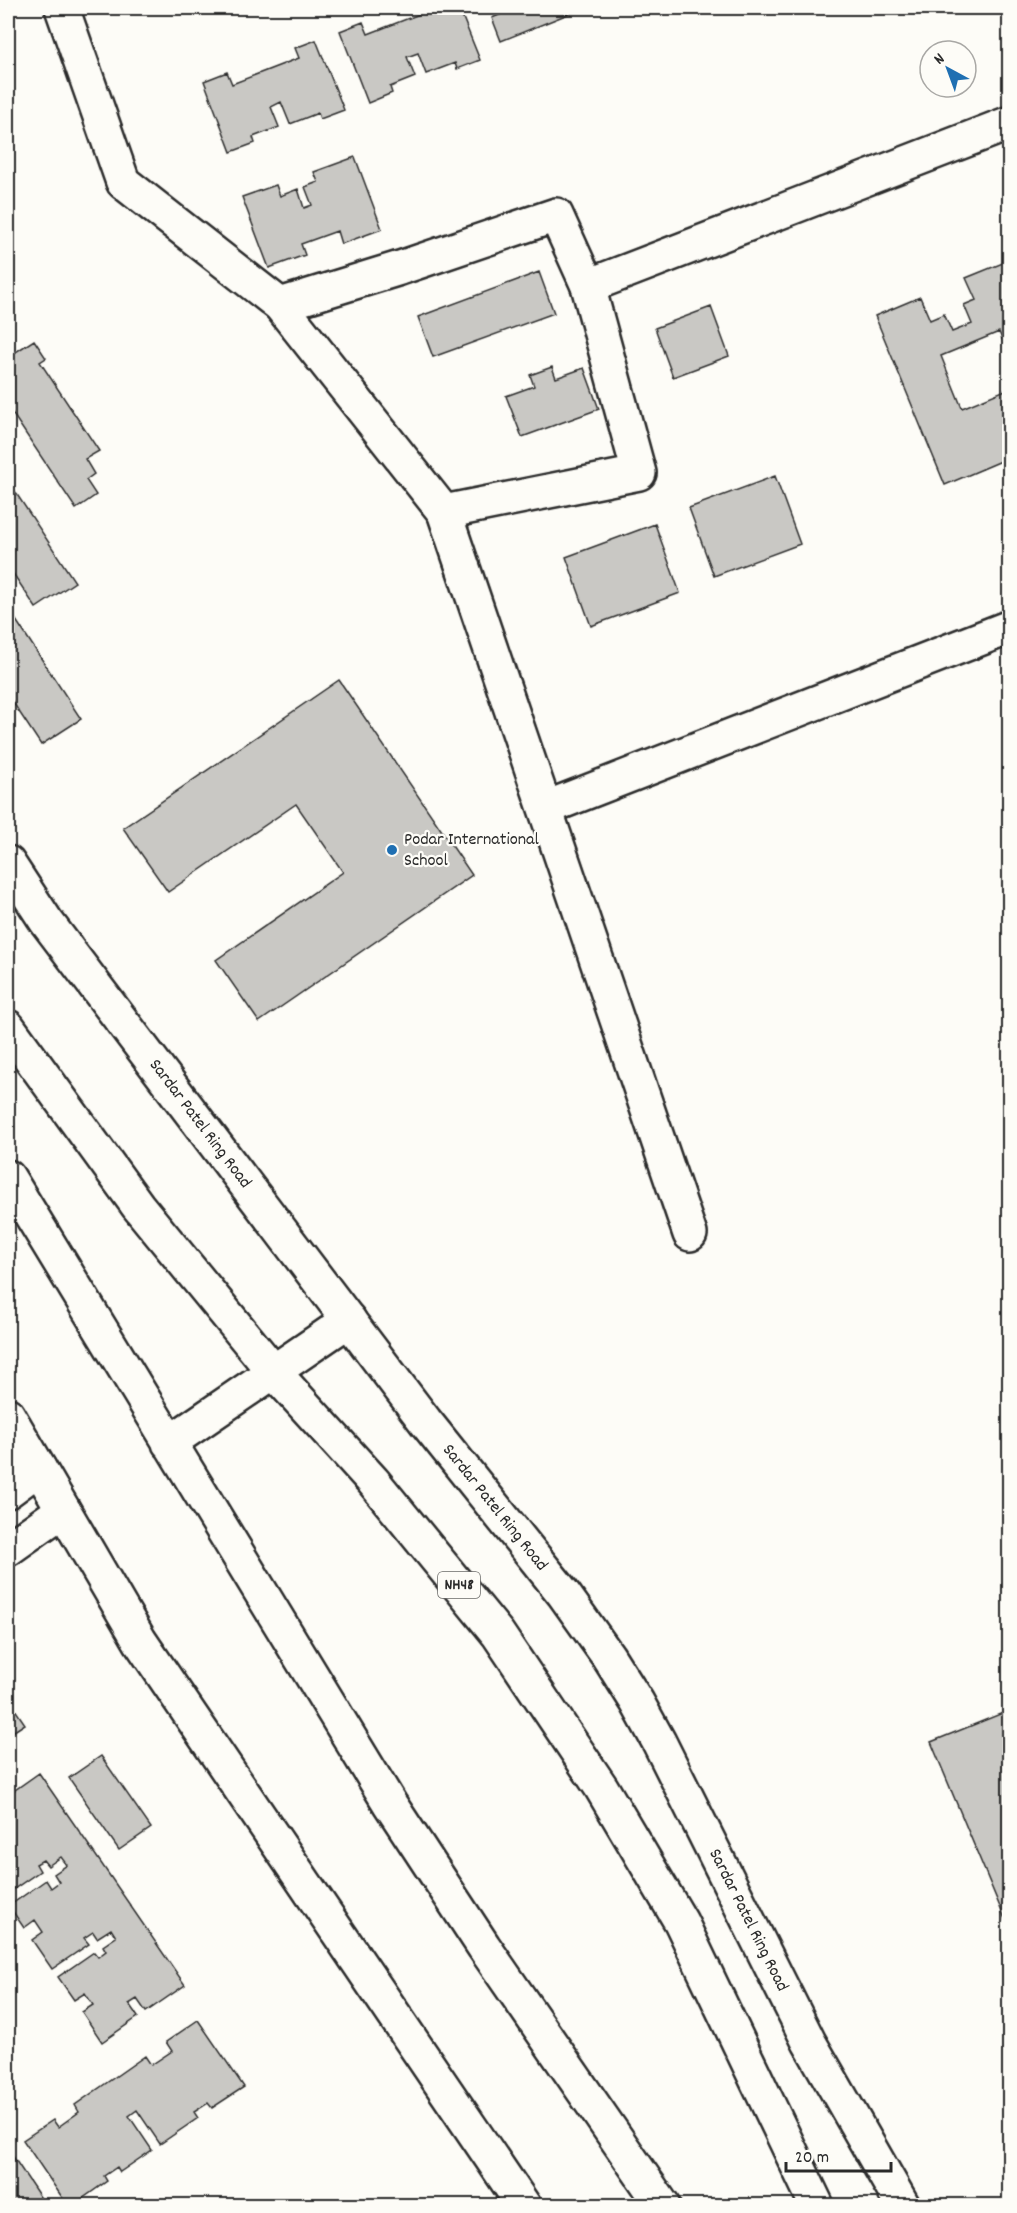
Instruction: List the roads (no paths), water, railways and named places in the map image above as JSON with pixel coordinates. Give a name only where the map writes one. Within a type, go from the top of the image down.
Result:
[{"type":"main road","points":[[62,8],[123,182],[280,305],[444,512],[690,1234]]},
{"type":"main road","points":[[588,286],[1010,123]]},
{"type":"main road","points":[[280,305],[400,268],[556,215],[588,286],[639,473],[444,512]]},
{"type":"main road","points":[[546,808],[1010,627]]},
{"type":"main road","name":"Sardar Patel Ring Road","points":[[8,863],[46,921],[425,1421],[563,1593],[614,1665],[658,1742],[810,2042],[903,2205]]},
{"type":"main road","name":"NH48","points":[[8,1027],[138,1206],[273,1371],[373,1481],[498,1634],[601,1787],[681,1922],[817,2205]]},
{"type":"main road","points":[[8,1177],[390,1804],[484,1947],[663,2205]]},
{"type":"main road","points":[[169,1443],[349,1320]]},
{"type":"main road","points":[[8,1415],[140,1641],[524,2205]]},
{"type":"main road","points":[[8,1491],[39,1468]]},
{"type":"main road","points":[[8,1549],[63,1510]]},
{"type":"place","name":"Podar International School","points":[[392,850]]}]
